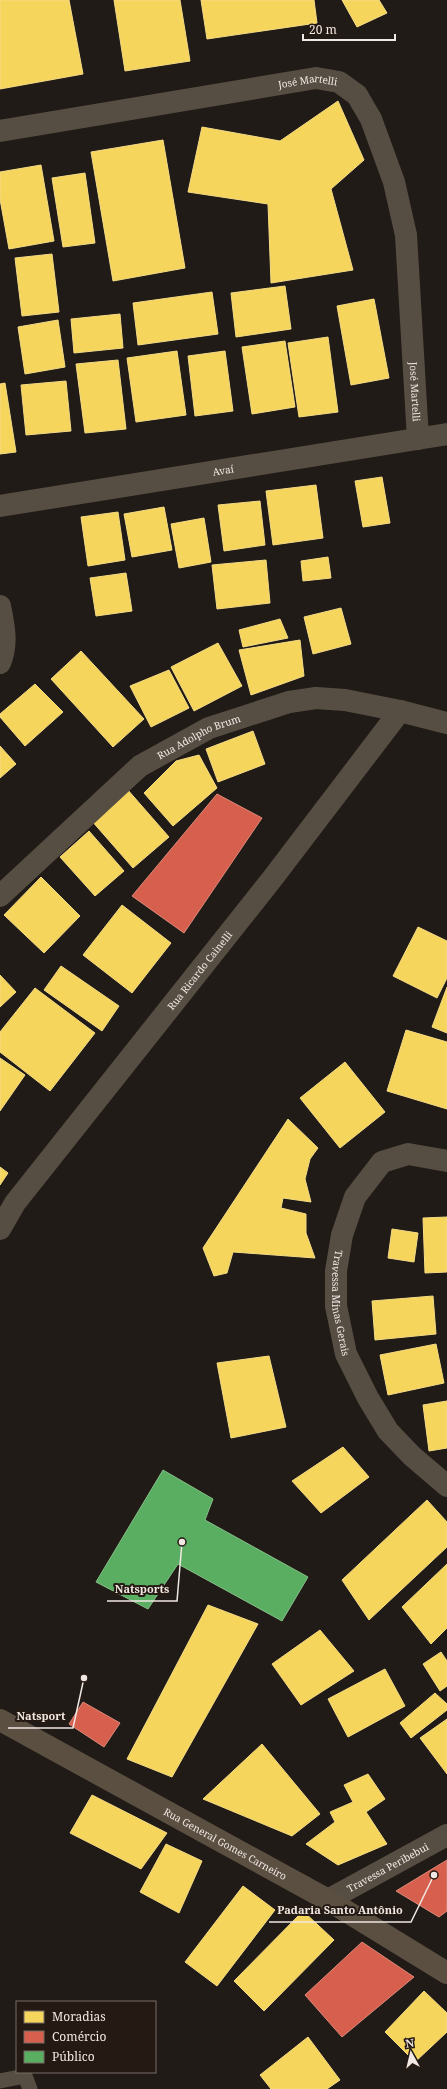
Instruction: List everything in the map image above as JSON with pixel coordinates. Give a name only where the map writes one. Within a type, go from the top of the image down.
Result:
[{"type":"main road","name":"Rua General Gomes Carneiro","points":[[0,1720],[328,1900],[447,1973]]},
{"type":"street","name":"José Martelli","points":[[0,131],[316,78],[339,82],[357,94],[371,119],[394,182],[406,235],[418,439]]},
{"type":"street","name":"Avaí","points":[[0,506],[447,434]]},
{"type":"street","points":[[0,606],[5,636],[4,650],[0,663]]},
{"type":"street","name":"Rua Adolpho Brum","points":[[0,896],[140,766],[209,728],[289,702],[316,698],[345,700],[400,711],[447,723]]},
{"type":"street","name":"Rua Ricardo Cainelli","points":[[0,1229],[15,1203],[272,879],[400,711]]},
{"type":"street","name":"Travessa Minas Gerais","points":[[447,1160],[408,1154],[382,1162],[355,1197],[342,1235],[336,1271],[336,1306],[346,1354],[368,1398],[388,1430],[412,1456],[447,1486]]},
{"type":"street","name":"Travessa Peribebui","points":[[328,1900],[447,1836]]},
{"type":"lane","points":[[0,2082],[27,2082]]},
{"type":"building: Moradias","points":[[0,0],[69,0],[83,74],[0,89]]},
{"type":"building: Moradias","points":[[114,0],[180,0],[190,61],[125,71]]},
{"type":"building: Moradias","points":[[201,0],[314,0],[317,23],[207,39]]},
{"type":"building: Moradias","points":[[342,0],[379,0],[387,13],[357,27]]},
{"type":"building: Moradias","points":[[338,101],[364,160],[331,189],[353,270],[271,283],[268,204],[188,192],[202,127],[280,141]]},
{"type":"building: Moradias","points":[[163,140],[185,268],[113,281],[91,152]]},
{"type":"building: Moradias","points":[[41,165],[54,241],[9,249],[0,199],[0,172]]},
{"type":"building: Moradias","points":[[85,173],[95,243],[63,247],[52,178]]},
{"type":"building: Moradias","points":[[52,254],[59,312],[22,316],[15,258]]},
{"type":"building: Moradias","points":[[285,286],[291,329],[236,337],[231,293]]},
{"type":"building: Moradias","points":[[212,292],[218,334],[138,345],[133,303]]},
{"type":"building: Moradias","points":[[374,299],[389,378],[351,385],[337,306]]},
{"type":"building: Moradias","points":[[120,314],[123,348],[74,353],[71,319]]},
{"type":"building: Moradias","points":[[58,320],[65,367],[25,374],[18,327]]},
{"type":"building: Moradias","points":[[328,337],[338,412],[299,417],[288,343]]},
{"type":"building: Moradias","points":[[285,341],[295,407],[252,414],[242,347]]},
{"type":"building: Moradias","points":[[177,351],[186,415],[136,422],[127,358]]},
{"type":"building: Moradias","points":[[225,351],[233,411],[195,416],[188,356]]},
{"type":"building: Moradias","points":[[118,360],[126,429],[85,433],[76,364]]},
{"type":"building: Moradias","points":[[66,381],[71,431],[26,435],[21,385]]},
{"type":"building: Moradias","points":[[5,383],[16,452],[0,454],[0,384]]},
{"type":"building: Moradias","points":[[382,477],[390,523],[363,527],[355,481]]},
{"type":"building: Moradias","points":[[316,485],[323,538],[273,545],[266,491]]},
{"type":"building: Moradias","points":[[260,501],[265,545],[224,551],[218,505]]},
{"type":"building: Moradias","points":[[164,507],[172,550],[132,557],[124,514]]},
{"type":"building: Moradias","points":[[118,512],[125,560],[88,566],[81,517]]},
{"type":"building: Moradias","points":[[204,518],[211,562],[179,568],[171,524]]},
{"type":"building: Moradias","points":[[328,557],[331,578],[303,581],[301,561]]},
{"type":"building: Moradias","points":[[266,560],[270,603],[217,609],[212,565]]},
{"type":"building: Moradias","points":[[126,573],[132,611],[96,616],[90,578]]},
{"type":"building: Moradias","points":[[341,608],[351,644],[313,654],[304,617]]},
{"type":"building: Moradias","points":[[280,619],[288,638],[243,647],[239,630]]},
{"type":"building: Moradias","points":[[300,640],[304,676],[251,695],[239,650]]},
{"type":"building: Moradias","points":[[218,643],[242,686],[194,711],[171,667]]},
{"type":"building: Moradias","points":[[81,651],[144,719],[113,747],[51,679]]},
{"type":"building: Moradias","points":[[169,670],[189,708],[151,727],[130,686]]},
{"type":"building: Moradias","points":[[35,684],[63,712],[25,746],[0,717],[0,714]]},
{"type":"building: Moradias","points":[[253,731],[265,764],[218,782],[206,749]]},
{"type":"building: Moradias","points":[[0,746],[16,764],[0,778]]},
{"type":"building: Moradias","points":[[199,755],[217,788],[173,826],[144,793],[176,761]]},
{"type":"building: Moradias","points":[[127,789],[169,837],[133,868],[91,820]]},
{"type":"building: Moradias","points":[[89,831],[124,871],[95,896],[60,857]]},
{"type":"building: Moradias","points":[[41,877],[80,916],[44,953],[4,915]]},
{"type":"building: Moradias","points":[[122,905],[171,943],[132,993],[83,955]]},
{"type":"building: Moradias","points":[[418,927],[447,941],[447,978],[437,998],[393,976]]},
{"type":"building: Moradias","points":[[61,966],[119,1006],[102,1031],[44,990]]},
{"type":"building: Moradias","points":[[0,975],[16,992],[0,1007]]},
{"type":"building: Moradias","points":[[447,987],[447,1033],[432,1027]]},
{"type":"building: Moradias","points":[[35,988],[95,1033],[50,1091],[0,1052],[0,1032]]},
{"type":"building: Moradias","points":[[406,1030],[447,1042],[447,1109],[387,1091]]},
{"type":"building: Moradias","points":[[0,1058],[25,1075],[0,1111]]},
{"type":"building: Moradias","points":[[345,1062],[385,1112],[340,1148],[300,1098]]},
{"type":"building: Moradias","points":[[288,1119],[318,1148],[310,1159],[305,1179],[311,1202],[283,1198],[281,1208],[306,1214],[306,1233],[315,1258],[233,1252],[227,1273],[214,1276],[203,1248]]},
{"type":"building: Moradias","points":[[0,1167],[8,1173],[0,1185]]},
{"type":"building: Moradias","points":[[447,1217],[447,1272],[425,1273],[423,1218]]},
{"type":"building: Moradias","points":[[392,1229],[418,1233],[414,1262],[388,1258]]},
{"type":"building: Moradias","points":[[433,1296],[436,1334],[375,1340],[372,1301]]},
{"type":"building: Moradias","points":[[436,1344],[444,1383],[388,1395],[380,1355]]},
{"type":"building: Moradias","points":[[269,1356],[286,1427],[231,1438],[217,1363]]},
{"type":"building: Moradias","points":[[447,1401],[447,1448],[429,1451],[423,1405]]},
{"type":"building: Moradias","points":[[343,1447],[369,1477],[321,1513],[292,1481]]},
{"type":"building: Moradias","points":[[427,1500],[447,1522],[447,1547],[369,1620],[342,1580]]},
{"type":"building: Moradias","points":[[447,1564],[447,1628],[431,1644],[402,1607]]},
{"type":"building: Moradias","points":[[208,1605],[258,1624],[172,1777],[127,1759]]},
{"type":"building: Moradias","points":[[320,1630],[354,1671],[301,1705],[272,1664]]},
{"type":"building: Moradias","points":[[441,1652],[447,1661],[447,1686],[440,1691],[423,1664]]},
{"type":"building: Moradias","points":[[385,1669],[405,1706],[348,1737],[328,1699]]},
{"type":"building: Moradias","points":[[435,1693],[447,1704],[447,1710],[411,1738],[400,1723]]},
{"type":"building: Moradias","points":[[447,1719],[447,1774],[420,1738]]},
{"type":"building: Moradias","points":[[262,1744],[320,1814],[292,1836],[203,1799]]},
{"type":"building: Moradias","points":[[368,1774],[385,1799],[366,1812],[387,1844],[338,1865],[306,1844],[335,1822],[330,1812],[353,1802],[344,1785]]},
{"type":"building: Moradias","points":[[92,1795],[167,1833],[141,1869],[70,1833]]},
{"type":"building: Moradias","points":[[166,1844],[202,1861],[179,1913],[140,1892]]},
{"type":"building: Moradias","points":[[243,1886],[275,1910],[217,1986],[185,1962]]},
{"type":"building: Moradias","points":[[303,1911],[334,1940],[264,2011],[234,1981]]},
{"type":"building: Moradias","points":[[424,1991],[447,2013],[447,2032],[415,2062],[385,2032]]},
{"type":"building: Moradias","points":[[308,2037],[340,2080],[327,2089],[271,2089],[260,2075]]},
{"type":"building: Comércio","points":[[217,794],[262,818],[184,933],[132,896]]},
{"type":"building: Comércio","points":[[83,1702],[120,1723],[104,1747],[69,1724]]},
{"type":"building: Comércio","points":[[447,1860],[447,1911],[439,1917],[396,1891]]},
{"type":"building: Comércio","points":[[362,1942],[414,1977],[342,2037],[305,1995]]},
{"type":"building: Público","points":[[163,1470],[213,1499],[205,1520],[308,1577],[282,1621],[178,1564],[148,1609],[96,1582]]},
{"type":"place","name":"Natsports","points":[[182,1542]]},
{"type":"place","name":"Natsport","points":[[84,1678]]},
{"type":"place","name":"Padaria Santo Antônio","points":[[434,1875]]}]
